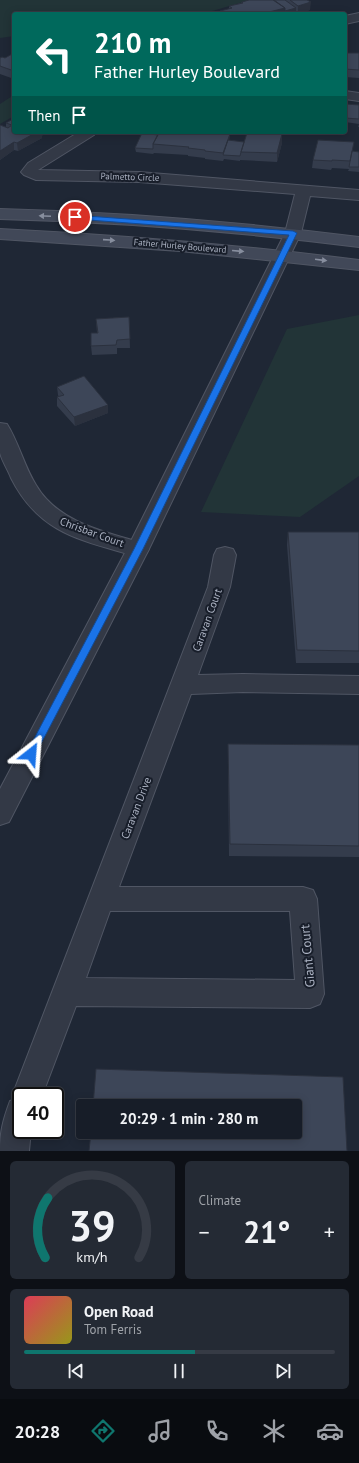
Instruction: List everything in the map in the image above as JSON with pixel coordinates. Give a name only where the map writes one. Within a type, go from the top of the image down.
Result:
[{"type":"main road","name":"Father Hurley Boulevard","points":[[0,214],[104,218],[293,233],[359,242]]},
{"type":"main road","name":"Father Hurley Boulevard","points":[[0,234],[112,240],[283,255],[359,265]]},
{"type":"street","points":[[347,20],[359,17]]},
{"type":"street","points":[[347,95],[359,97]]},
{"type":"street","name":"Palmetto Circle","points":[[86,134],[33,166],[29,172],[36,175],[139,177],[359,195]]},
{"type":"street","points":[[0,814],[138,549],[283,255],[293,233],[304,190]]},
{"type":"street","name":"Chrisbar Court","points":[[0,429],[28,491],[45,511],[60,523],[138,549]]},
{"type":"street","name":"Caravan Court","points":[[183,685],[219,587],[225,555]]},
{"type":"street","points":[[183,685],[243,683],[359,685]]},
{"type":"street","name":"Caravan Drive","points":[[30,1087],[183,685]]},
{"type":"street","name":"Giant Court","points":[[67,992],[310,994],[303,899],[101,899]]},
{"type":"street","points":[[13,1151],[15,1139]]},
{"type":"shaded area","points":[[0,0],[250,0],[209,12],[12,12],[12,36],[0,38]]},
{"type":"shaded area","points":[[12,96],[12,117],[0,124],[0,104]]},
{"type":"shaded area","points":[[359,315],[359,476],[300,517],[201,512],[287,329]]},
{"type":"building","points":[[249,0],[273,0],[285,8],[269,12],[220,11],[232,8],[229,6],[243,3],[242,2]]},
{"type":"building","points":[[274,0],[285,0],[296,8],[285,11],[285,8]]},
{"type":"building","points":[[290,0],[307,0],[311,2],[298,6]]},
{"type":"building","points":[[347,53],[359,53],[359,70],[347,69]]},
{"type":"building","points":[[12,54],[12,70],[0,66],[0,58],[5,58]]},
{"type":"building","points":[[347,104],[359,105],[359,119],[347,118]]},
{"type":"building","points":[[12,120],[12,125],[6,123]]},
{"type":"building","points":[[0,125],[8,128],[12,125],[12,134],[33,134],[17,143],[14,142],[0,151]]},
{"type":"building","points":[[142,134],[158,135],[153,144],[153,149],[135,148]]},
{"type":"building","points":[[158,134],[230,134],[223,153],[188,148],[189,147],[153,144]]},
{"type":"building","points":[[247,134],[282,134],[277,153],[241,152]]},
{"type":"building","points":[[228,140],[244,142],[240,156],[223,155]]},
{"type":"building","points":[[318,140],[354,142],[350,161],[313,160]]},
{"type":"building","points":[[352,151],[359,152],[359,167],[349,167]]},
{"type":"building","points":[[129,317],[130,339],[117,340],[116,345],[91,346],[91,333],[98,333],[96,319]]},
{"type":"building","points":[[84,376],[108,405],[74,417],[57,397],[64,395],[57,387]]},
{"type":"building","points":[[288,532],[359,532],[359,651],[297,650]]},
{"type":"building","points":[[228,744],[359,745],[359,846],[230,844]]},
{"type":"building","points":[[96,1069],[343,1077],[347,1151],[89,1151],[90,1139],[302,1139],[302,1099],[94,1099]]},
{"type":"route","points":[[31,754],[138,549],[293,233],[75,217]]}]
